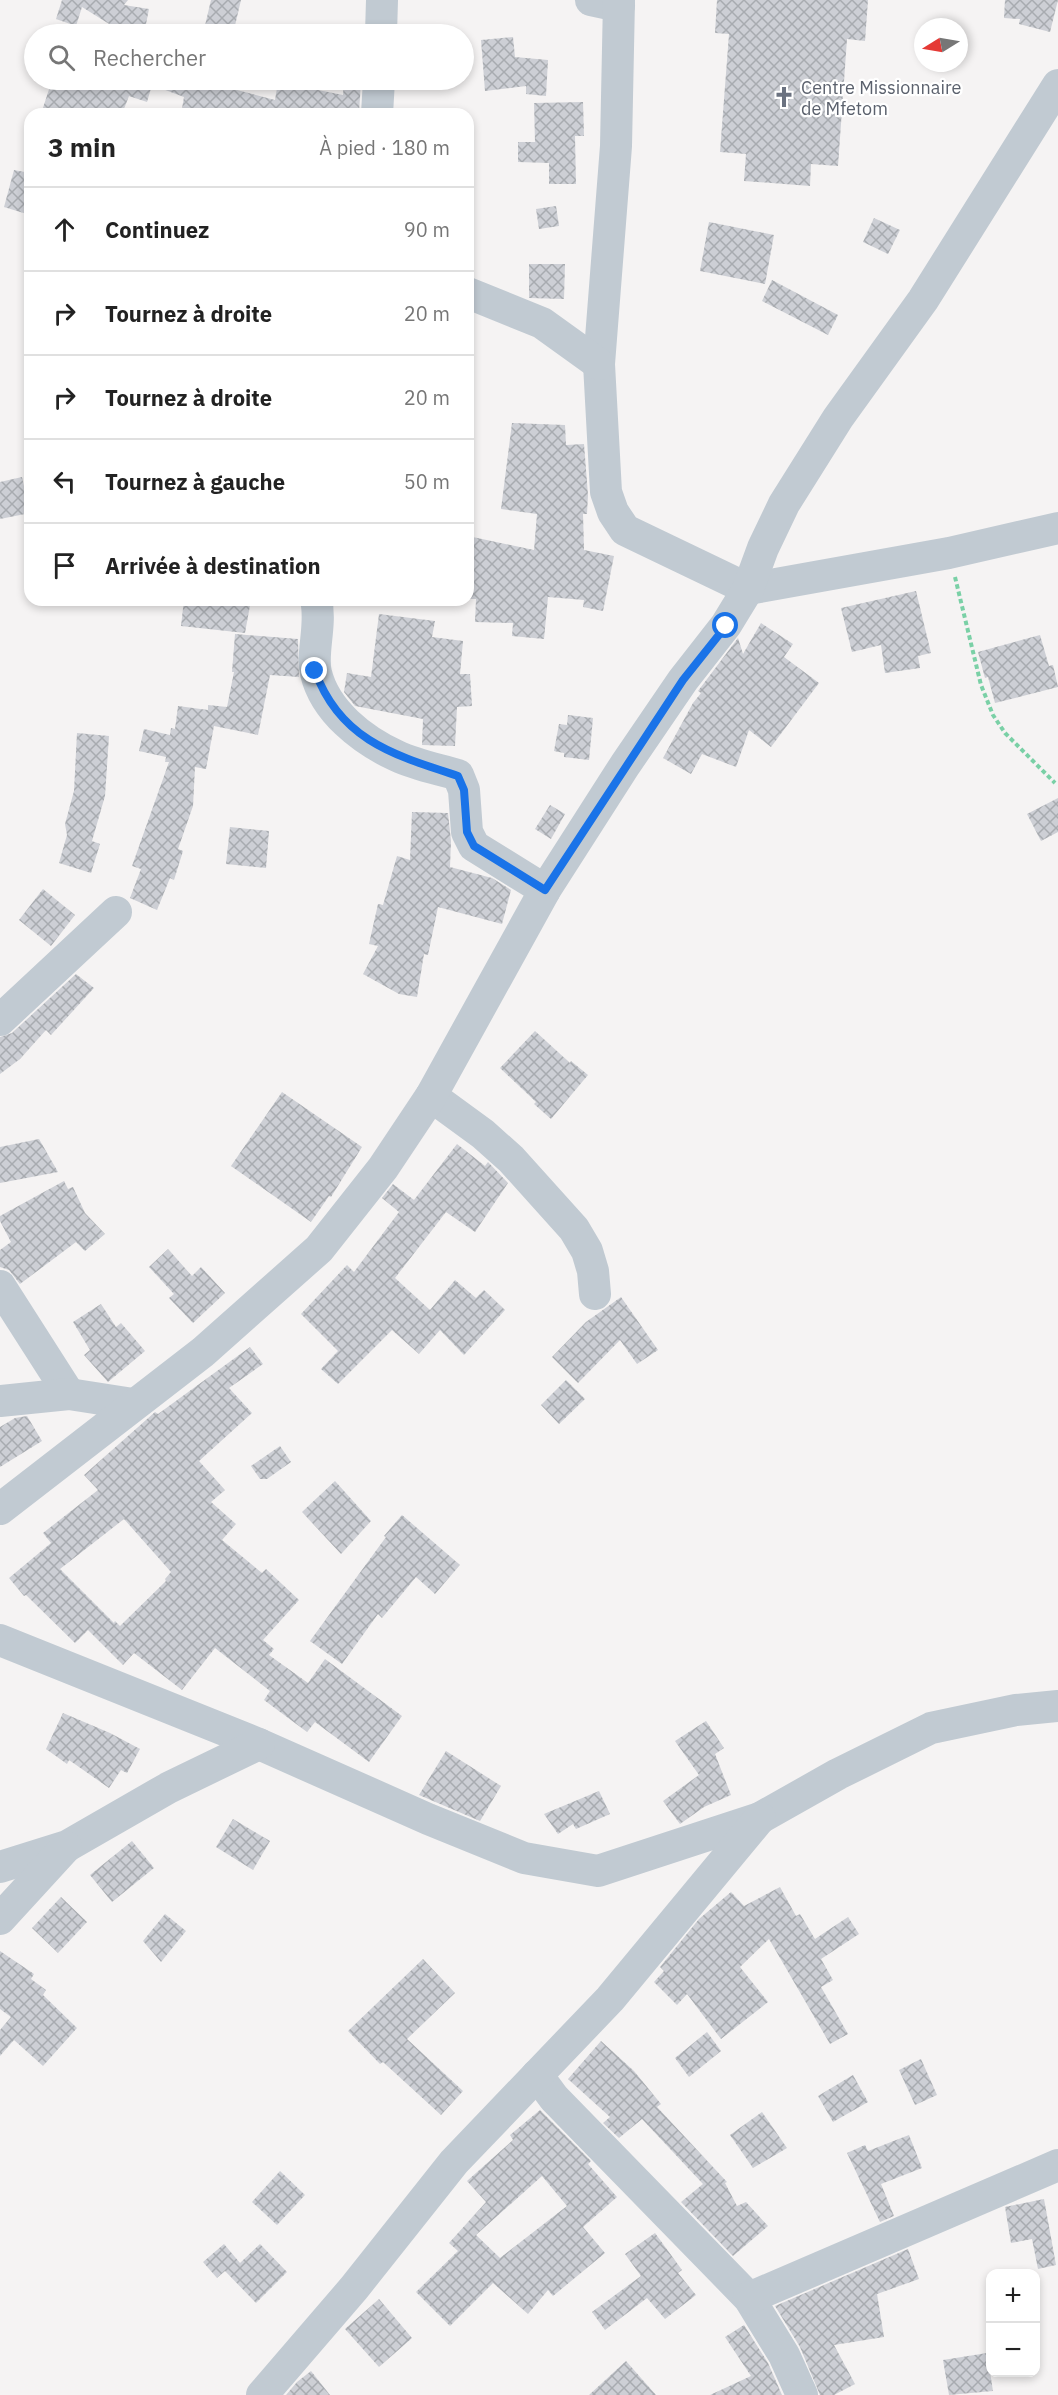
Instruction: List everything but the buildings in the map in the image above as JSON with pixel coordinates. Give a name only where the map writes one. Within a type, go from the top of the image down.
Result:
[{"type":"street","points":[[381,24],[382,0]]},
{"type":"street","points":[[610,2],[616,146],[599,364],[606,492],[613,512],[625,530],[748,590],[949,553],[1058,528]]},
{"type":"street","points":[[0,1509],[203,1352],[319,1249],[383,1168],[431,1096],[545,890],[625,765],[683,680],[726,626],[748,590],[763,548],[784,504],[838,418],[923,300],[1058,85]]},
{"type":"street","points":[[377,108],[378,90]]},
{"type":"street","points":[[474,295],[542,323],[599,364]]},
{"type":"street","points":[[317,606],[319,615],[315,671],[322,691],[337,713],[363,736],[397,756],[458,776],[464,790],[467,832],[474,846],[545,890]]},
{"type":"street","points":[[0,1020],[116,912]]},
{"type":"street","points":[[431,1096],[483,1134],[511,1158],[573,1229],[587,1251],[593,1271],[595,1294]]},
{"type":"street","points":[[0,1286],[69,1394]]},
{"type":"street","points":[[0,1401],[69,1394],[133,1404]]},
{"type":"street","points":[[0,1640],[259,1744],[428,1819],[524,1858],[598,1871],[760,1818],[838,1774],[931,1728],[1016,1710],[1058,1706]]},
{"type":"street","points":[[0,1867],[67,1846],[168,1788],[259,1744]]},
{"type":"street","points":[[262,2395],[354,2288],[454,2162],[610,1999],[760,1818]]},
{"type":"street","points":[[0,1919],[67,1846]]},
{"type":"street","points":[[537,2075],[554,2098],[749,2298],[784,2355],[802,2395]]},
{"type":"street","points":[[749,2298],[1058,2165]]},
{"type":"path","points":[[949,553],[970,631],[981,685],[993,715],[1005,733],[1056,783]]},
{"type":"place","name":"Centre Missionnaire de Mfetom","points":[[784,97]]},
{"type":"route","points":[[315,671],[322,691],[337,713],[363,736],[397,756],[458,776],[464,790],[467,832],[474,846],[545,890],[683,680],[726,626]]}]
